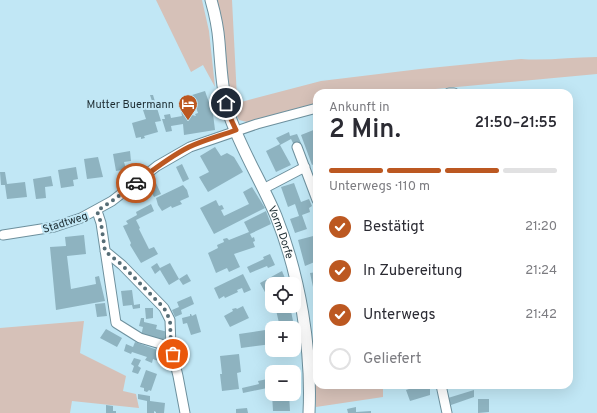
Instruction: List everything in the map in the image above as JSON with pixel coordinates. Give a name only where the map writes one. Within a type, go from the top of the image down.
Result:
[{"type":"main road","name":"Vorm Dorfe","points":[[211,0],[219,40],[222,78],[229,115],[275,216],[285,242],[297,285],[307,352],[309,413]]},
{"type":"street","name":"Stadtweg","points":[[3,235],[54,227],[81,218],[97,211],[124,193],[157,166],[190,147],[236,130],[313,109]]},
{"type":"street","points":[[297,147],[313,189]]},
{"type":"street","points":[[263,189],[305,167]]},
{"type":"street","points":[[97,211],[101,223],[116,322],[140,338],[171,347]]},
{"type":"street","points":[[105,251],[122,265],[164,308],[170,320],[171,347],[185,413]]},
{"type":"street","points":[[442,389],[446,413]]},
{"type":"shaded area","points":[[156,0],[202,0],[209,31],[215,87],[203,65],[191,72]]},
{"type":"shaded area","points":[[217,0],[232,0],[237,98],[241,102],[321,81],[521,59],[540,60],[597,57],[597,74],[436,89],[313,89],[313,104],[247,122],[239,120],[232,102],[221,17]]},
{"type":"shaded area","points":[[84,321],[80,353],[126,376],[123,391],[136,394],[139,408],[72,401],[70,413],[0,413],[0,328]]},
{"type":"shaded area","points":[[315,389],[383,389],[383,397],[316,407]]},
{"type":"building","name":"Mutter Buermann","points":[[205,91],[213,114],[215,130],[184,135],[183,124],[171,126],[172,131],[166,132],[162,119],[165,119],[164,115],[170,114],[171,118],[182,116],[181,110],[186,110],[185,107],[190,106],[192,115],[196,116],[195,114],[198,113],[192,95]]},
{"type":"building","points":[[150,95],[153,95],[161,121],[155,122],[158,132],[144,136],[145,138],[136,138],[132,123],[146,119],[142,107],[153,104]]},
{"type":"building","points":[[313,130],[312,165],[301,135]]},
{"type":"building","points":[[289,132],[290,136],[297,134],[301,143],[294,145],[291,139],[280,145],[291,165],[276,172],[266,151],[280,144],[276,138]]},
{"type":"building","points":[[215,147],[221,156],[227,153],[234,157],[243,172],[208,192],[199,177],[209,172],[200,156]]},
{"type":"building","points":[[130,151],[131,161],[124,162],[127,172],[123,173],[122,170],[116,171],[113,154]]},
{"type":"building","points":[[98,157],[103,177],[87,179],[84,159]]},
{"type":"building","points":[[182,164],[189,179],[183,182],[176,167]]},
{"type":"building","points":[[76,167],[78,179],[73,180],[74,186],[61,188],[58,170]]},
{"type":"building","points":[[0,172],[5,172],[7,184],[25,182],[27,197],[7,199],[5,185],[1,185]]},
{"type":"building","points":[[51,176],[53,186],[45,187],[46,198],[36,199],[33,179]]},
{"type":"building","points":[[156,183],[161,194],[154,197],[149,187]]},
{"type":"building","points":[[294,183],[301,202],[309,199],[312,206],[309,208],[310,212],[302,215],[307,229],[295,233],[290,219],[299,216],[295,204],[288,207],[281,187]]},
{"type":"building","points":[[183,185],[187,190],[189,197],[180,201],[182,204],[172,208],[171,206],[162,211],[156,198]]},
{"type":"building","points":[[252,187],[265,208],[214,234],[200,208],[216,200],[219,206],[222,205],[224,209],[221,210],[224,216],[249,204],[243,192]]},
{"type":"building","points":[[151,204],[154,211],[136,220],[149,249],[154,247],[158,254],[141,263],[130,245],[131,243],[123,226],[128,224],[126,221],[137,215],[136,212]]},
{"type":"building","points":[[266,211],[271,224],[250,234],[252,238],[254,237],[255,241],[253,242],[255,247],[234,254],[240,267],[229,272],[227,268],[216,273],[208,253],[218,248],[217,245],[224,242],[223,239],[227,238],[229,240],[249,232],[244,222]]},
{"type":"building","points":[[84,235],[86,254],[67,256],[71,289],[96,284],[95,277],[99,276],[105,301],[56,310],[50,247],[66,246],[65,237]]},
{"type":"building","points":[[313,236],[313,263],[305,266],[298,240]]},
{"type":"building","points":[[270,254],[275,265],[268,268],[267,266],[250,273],[247,267],[264,259],[263,257]]},
{"type":"building","points":[[157,263],[160,268],[170,263],[179,279],[169,285],[160,270],[155,274],[151,267]]},
{"type":"building","points":[[282,271],[284,277],[271,277]]},
{"type":"building","points":[[310,273],[313,273],[313,287]]},
{"type":"building","points":[[187,274],[191,281],[183,285],[179,279]]},
{"type":"building","points":[[243,274],[251,290],[244,293],[242,288],[237,290],[238,292],[219,299],[214,288]]},
{"type":"building","points":[[265,280],[265,292],[260,283]]},
{"type":"building","points":[[132,290],[134,305],[140,304],[140,308],[133,309],[132,305],[123,306],[121,291]]},
{"type":"building","points":[[191,296],[194,304],[181,310],[182,314],[175,317],[172,310],[179,307],[177,302]]},
{"type":"building","points":[[105,303],[107,316],[97,317],[95,304]]},
{"type":"building","points":[[243,306],[249,318],[230,327],[224,316],[233,311],[232,309],[237,309]]},
{"type":"building","points":[[145,308],[153,308],[153,318],[146,319]]},
{"type":"building","points":[[277,313],[291,313],[293,321],[279,321]]},
{"type":"building","points":[[190,314],[192,316],[196,314],[201,332],[191,335],[187,323],[183,324],[182,318],[190,316]]},
{"type":"building","points":[[141,318],[144,318],[144,322],[157,325],[156,329],[168,332],[166,342],[141,336],[143,327],[139,326]]},
{"type":"building","points":[[106,329],[122,338],[117,347],[100,338]]},
{"type":"building","points":[[265,330],[265,345],[241,348],[239,334]]},
{"type":"building","points":[[135,342],[166,353],[163,363],[153,359],[152,363],[145,360],[147,357],[124,351],[126,344],[133,347]]},
{"type":"building","points":[[239,354],[241,372],[237,373],[239,389],[222,391],[220,356]]},
{"type":"building","points":[[134,358],[141,360],[138,366],[141,368],[138,374],[132,372],[134,366],[131,364]]},
{"type":"building","points":[[146,370],[157,374],[151,391],[149,390],[147,392],[144,391],[144,388],[140,387]]},
{"type":"building","points":[[265,380],[265,388],[243,393],[242,388],[259,384],[258,381]]},
{"type":"building","points":[[430,389],[430,395],[410,401],[406,390]]},
{"type":"building","points":[[474,390],[474,397],[451,405],[448,398]]},
{"type":"building","points":[[138,394],[150,396],[150,401],[165,403],[164,413],[156,413],[154,411],[154,413],[147,413],[147,401],[138,399]]},
{"type":"building","points":[[478,399],[489,399],[489,412],[478,413]]},
{"type":"building","points":[[272,401],[289,401],[290,411],[273,411]]},
{"type":"building","points":[[106,405],[113,406],[113,411],[116,411],[116,413],[106,413]]},
{"type":"building","points":[[356,407],[356,412],[371,411],[371,413],[348,413],[347,409]]},
{"type":"building","points":[[247,408],[248,413],[236,413],[236,409]]},
{"type":"way so far","points":[[136,183],[97,211],[101,223],[105,251],[122,265],[164,308],[170,320],[171,347],[173,354]]},
{"type":"place","name":"Mutter Buermann","points":[[188,121]]},
{"type":"route","points":[[136,183],[157,166],[180,152],[236,130],[229,115],[226,103]]}]
